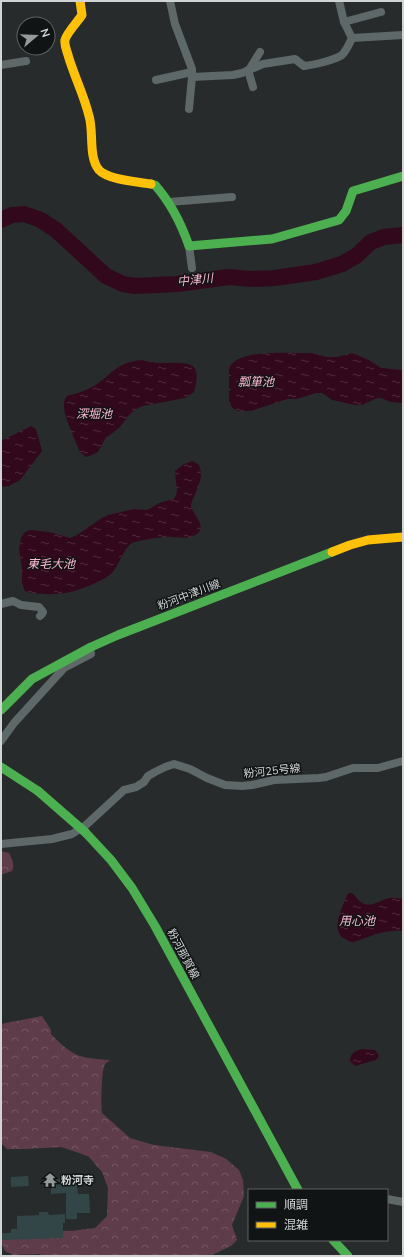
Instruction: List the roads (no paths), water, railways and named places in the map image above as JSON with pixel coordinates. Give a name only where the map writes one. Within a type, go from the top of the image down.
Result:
[{"type":"street","points":[[80,1],[82,15],[65,39],[65,44],[91,124],[95,163],[100,171],[108,175],[126,181],[155,185],[170,202],[175,211],[189,246],[192,268]]},
{"type":"street","points":[[170,1],[175,24],[192,75],[189,109]]},
{"type":"street","points":[[156,80],[192,75],[233,75],[263,64],[295,59],[304,66],[332,59],[343,54],[348,48],[352,38],[344,22],[339,1]]},
{"type":"street","points":[[344,22],[381,12]]},
{"type":"street","points":[[352,38],[403,34]]},
{"type":"street","points":[[248,70],[260,52]]},
{"type":"street","points":[[1,65],[26,62]]},
{"type":"street","points":[[248,70],[253,87]]},
{"type":"street","points":[[189,246],[272,239],[339,220],[344,214],[353,191],[403,176]]},
{"type":"street","points":[[170,202],[232,197]]},
{"type":"street","name":"粉河中津川線","points":[[1,710],[25,685],[32,680],[90,647],[350,545],[368,540],[403,536]]},
{"type":"street","points":[[1,604],[13,601],[21,605],[39,607],[43,612],[40,616]]},
{"type":"street","points":[[1,741],[14,723],[64,668],[91,654],[90,647]]},
{"type":"street","name":"粉河25号線","points":[[1,844],[52,839],[72,834],[86,825],[124,790],[144,782],[148,776],[174,764],[190,769],[225,785],[242,786],[274,780],[326,777],[348,769],[378,768],[403,761]]},
{"type":"street","name":"粉河那賀線","points":[[1,767],[38,791],[85,832],[111,860],[132,888],[155,926],[297,1189]]},
{"type":"street","points":[[388,1199],[403,1202]]},
{"type":"street","points":[[334,1241],[348,1256]]},
{"type":"water","name":"瓢箪池","points":[[275,353],[312,353],[327,357],[337,357],[352,353],[369,360],[381,368],[403,370],[403,403],[391,402],[377,398],[362,405],[355,405],[332,400],[322,393],[316,393],[297,399],[287,399],[251,411],[238,411],[231,406],[229,400],[229,369],[233,363],[241,358],[251,355]]},
{"type":"water","name":"深堀池","points":[[142,360],[156,363],[179,363],[191,365],[196,370],[197,376],[194,392],[185,398],[143,406],[136,409],[129,415],[120,427],[105,439],[98,452],[86,457],[80,452],[68,422],[64,409],[64,402],[67,396],[95,385],[124,364]]},
{"type":"water","points":[[31,426],[36,429],[42,451],[20,480],[9,486],[1,487],[1,441]]},
{"type":"water","name":"東毛大池","points":[[193,461],[199,465],[201,474],[191,505],[201,526],[198,533],[187,538],[162,537],[132,543],[126,549],[117,566],[109,576],[80,589],[54,594],[41,594],[25,591],[22,584],[22,568],[19,549],[21,538],[24,533],[31,530],[49,532],[70,538],[108,515],[134,509],[146,510],[159,503],[174,499],[177,492],[175,471],[184,464]]},
{"type":"water","name":"用心池","points":[[349,893],[352,893],[361,902],[367,905],[390,898],[403,898],[403,931],[384,932],[354,942],[345,939],[340,935],[338,930],[338,918]]},
{"type":"water","points":[[362,1049],[375,1050],[379,1056],[376,1060],[355,1066],[350,1061],[351,1056],[355,1052]]},
{"type":"waterway","name":"中津川","points":[[1,220],[12,215],[24,214],[41,220],[56,230],[106,276],[123,284],[135,286],[177,284],[229,277],[251,279],[275,278],[316,272],[342,264],[356,256],[371,242],[384,237],[403,235]]},
{"type":"place","name":"粉河寺","points":[[50,1180]]}]
